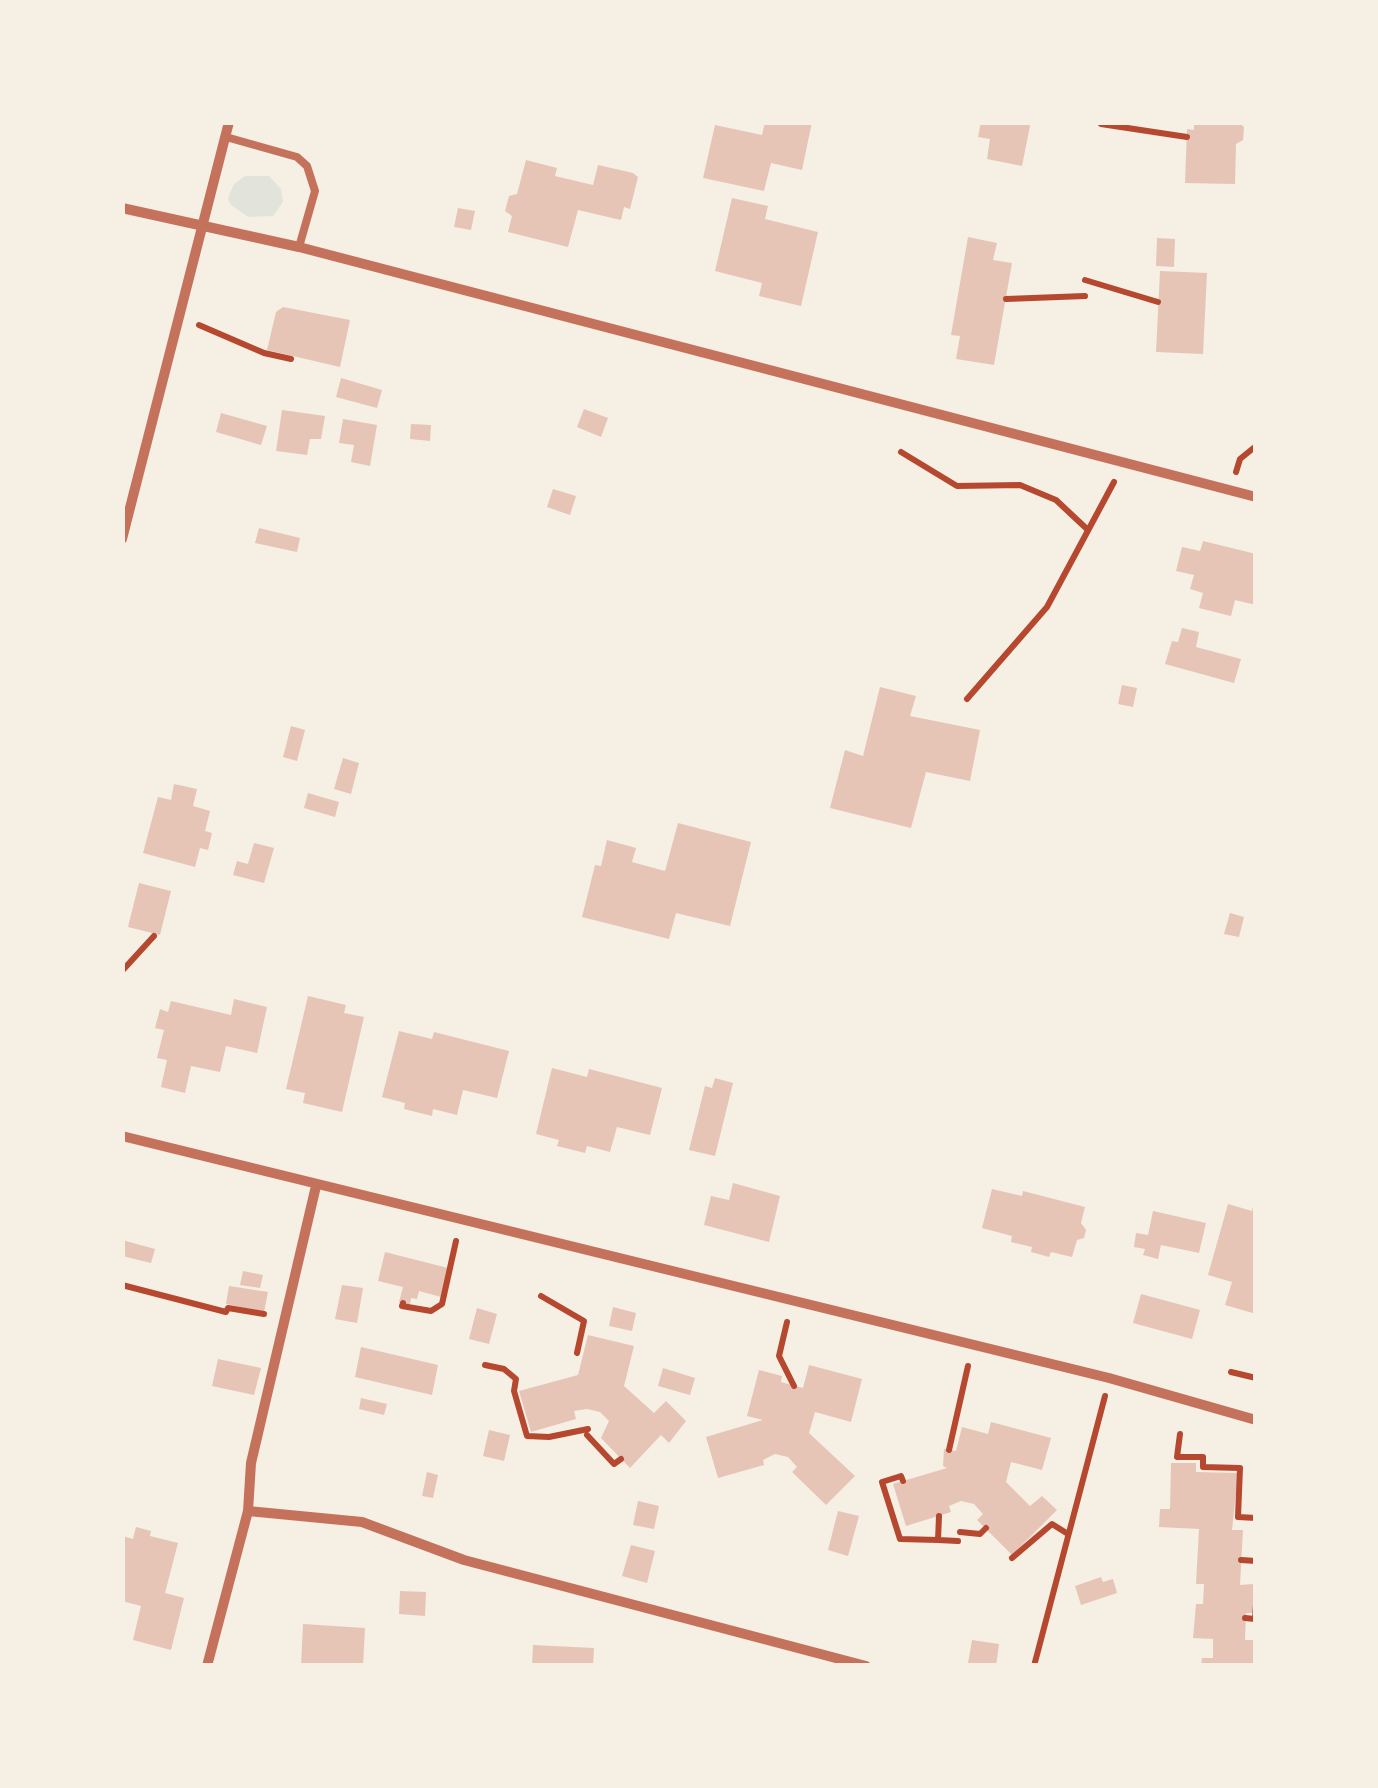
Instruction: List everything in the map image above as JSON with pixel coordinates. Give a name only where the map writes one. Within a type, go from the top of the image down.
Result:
[{"type":"street","points":[[122,539],[229,122]]},
{"type":"street","points":[[122,208],[299,247],[1256,497]]},
{"type":"street","points":[[122,1136],[1109,1378],[1256,1420]]},
{"type":"street","points":[[207,1666],[248,1510],[251,1463],[316,1186]]},
{"type":"street","points":[[248,1510],[362,1522],[464,1560],[866,1666]]},
{"type":"lane","points":[[226,137],[284,152],[308,166],[314,192],[299,247]]},
{"type":"path","points":[[1100,124],[1187,137]]},
{"type":"path","points":[[1086,280],[1158,302]]},
{"type":"path","points":[[1006,299],[1085,296]]},
{"type":"path","points":[[181,317],[264,353],[292,359]]},
{"type":"path","points":[[901,452],[957,486],[1020,485],[1056,500],[1088,530]]},
{"type":"path","points":[[967,699],[1048,608],[1114,484],[1120,462]]},
{"type":"path","points":[[122,971],[154,936]]},
{"type":"path","points":[[122,1031],[122,1040]]},
{"type":"path","points":[[404,1303],[431,1311],[442,1304],[459,1220]]},
{"type":"path","points":[[122,1285],[226,1312],[228,1308],[285,1318]]},
{"type":"path","points":[[541,1296],[584,1321],[577,1353]]},
{"type":"path","points":[[791,1301],[779,1356],[794,1386]]},
{"type":"path","points":[[949,1450],[972,1345]]},
{"type":"path","points":[[485,1365],[504,1369],[516,1379],[514,1391],[527,1436],[588,1432],[614,1464],[620,1458]]},
{"type":"path","points":[[1231,1372],[1256,1378]]},
{"type":"path","points":[[1034,1666],[1109,1378]]},
{"type":"path","points":[[1180,1434],[1177,1457],[1204,1457],[1203,1467],[1240,1468],[1238,1517],[1256,1518]]},
{"type":"path","points":[[903,1481],[901,1476],[882,1482],[900,1539],[958,1542]]},
{"type":"path","points":[[938,1516],[938,1540]]},
{"type":"path","points":[[1012,1558],[1050,1522],[1068,1534]]},
{"type":"path","points":[[960,1532],[980,1534],[986,1528]]},
{"type":"path","points":[[1241,1560],[1256,1561]]},
{"type":"path","points":[[1245,1618],[1255,1619],[1256,1606]]},
{"type":"shaded area","points":[[245,176],[269,176],[281,189],[283,202],[273,216],[248,217],[230,204],[228,198],[234,184]]},
{"type":"building","points":[[765,122],[812,122],[802,170],[771,163],[764,191],[703,178],[715,125],[762,135]]},
{"type":"building","points":[[981,122],[1026,122],[1030,126],[1022,166],[987,159],[990,139],[978,137]]},
{"type":"building","points":[[1194,122],[1239,122],[1244,127],[1243,140],[1236,144],[1235,184],[1185,183],[1187,129],[1194,130]]},
{"type":"building","points":[[526,160],[557,168],[555,176],[593,185],[598,165],[633,173],[638,177],[630,209],[624,207],[621,220],[578,210],[568,247],[508,232],[512,216],[505,211],[509,196],[517,194]]},
{"type":"building","points":[[732,198],[768,206],[765,219],[818,232],[801,306],[759,296],[762,283],[715,271]]},
{"type":"building","points":[[458,208],[475,211],[471,230],[454,227]]},
{"type":"building","points":[[968,237],[997,243],[993,260],[1012,263],[994,365],[956,359],[960,336],[951,335]]},
{"type":"building","points":[[1157,238],[1175,239],[1174,267],[1156,266]]},
{"type":"building","points":[[1160,271],[1207,273],[1203,354],[1156,352]]},
{"type":"building","points":[[283,307],[350,320],[340,367],[267,350],[276,312]]},
{"type":"building","points":[[341,378],[382,390],[377,408],[336,397]]},
{"type":"building","points":[[584,409],[608,418],[601,437],[577,427]]},
{"type":"building","points":[[282,410],[325,416],[321,439],[310,439],[307,455],[276,451]]},
{"type":"building","points":[[221,413],[267,426],[261,445],[216,432]]},
{"type":"building","points":[[343,419],[377,425],[370,466],[351,462],[354,445],[339,443]]},
{"type":"building","points":[[411,424],[431,425],[430,441],[410,439]]},
{"type":"building","points":[[553,489],[576,496],[570,515],[547,507]]},
{"type":"building","points":[[259,528],[300,538],[297,552],[255,543]]},
{"type":"building","points":[[1203,541],[1256,554],[1256,605],[1235,600],[1231,616],[1199,608],[1203,593],[1190,589],[1194,575],[1176,571],[1182,547],[1200,551]]},
{"type":"building","points":[[1182,628],[1199,632],[1196,647],[1241,659],[1234,683],[1165,664],[1172,641],[1178,642]]},
{"type":"building","points":[[1122,685],[1137,688],[1133,707],[1118,704]]},
{"type":"building","points":[[880,687],[916,696],[910,716],[980,730],[970,781],[926,772],[911,828],[830,808],[845,750],[863,756]]},
{"type":"building","points":[[291,726],[305,730],[297,761],[283,757]]},
{"type":"building","points":[[343,758],[359,763],[351,794],[334,789]]},
{"type":"building","points":[[174,784],[197,789],[193,806],[210,811],[205,831],[212,833],[208,850],[200,848],[195,867],[143,853],[158,797],[171,800]]},
{"type":"building","points":[[308,793],[339,802],[335,817],[304,808]]},
{"type":"building","points":[[678,823],[751,842],[730,926],[676,913],[669,939],[582,917],[595,865],[601,866],[607,840],[636,848],[632,862],[665,871]]},
{"type":"building","points":[[254,843],[274,848],[264,883],[233,875],[237,861],[248,864]]},
{"type":"building","points":[[139,883],[171,891],[160,935],[128,927]]},
{"type":"building","points":[[1230,913],[1244,917],[1239,937],[1224,934]]},
{"type":"building","points":[[308,996],[346,1005],[344,1013],[364,1017],[342,1112],[303,1103],[305,1093],[286,1089]]},
{"type":"building","points":[[234,999],[267,1007],[257,1053],[226,1046],[220,1072],[191,1066],[185,1093],[161,1087],[167,1060],[157,1058],[164,1030],[155,1028],[160,1009],[168,1012],[171,1001],[231,1015]]},
{"type":"building","points":[[399,1031],[432,1039],[434,1032],[509,1051],[497,1098],[463,1090],[457,1115],[433,1109],[432,1116],[404,1109],[405,1103],[382,1097]]},
{"type":"building","points":[[552,1068],[587,1077],[589,1069],[662,1088],[650,1135],[617,1127],[610,1152],[587,1146],[585,1153],[557,1146],[559,1140],[536,1134]]},
{"type":"building","points":[[715,1078],[733,1083],[715,1156],[689,1150],[705,1086],[712,1088]]},
{"type":"building","points":[[733,1183],[780,1196],[769,1242],[704,1225],[711,1196],[729,1200]]},
{"type":"building","points":[[992,1189],[1022,1196],[1023,1191],[1085,1207],[1081,1223],[1086,1230],[1084,1238],[1077,1240],[1072,1257],[1031,1252],[1032,1247],[1011,1242],[1012,1236],[982,1228]]},
{"type":"building","points":[[1254,1202],[1256,1314],[1225,1305],[1232,1282],[1208,1275],[1228,1204],[1252,1211]]},
{"type":"building","points":[[1153,1211],[1206,1223],[1199,1253],[1161,1245],[1158,1259],[1143,1255],[1145,1249],[1134,1247],[1136,1233],[1148,1235]]},
{"type":"building","points":[[122,1240],[155,1249],[151,1263],[122,1256]]},
{"type":"building","points":[[385,1252],[448,1268],[441,1297],[419,1291],[410,1305],[399,1302],[403,1287],[378,1281]]},
{"type":"building","points":[[243,1271],[263,1275],[260,1288],[240,1285]]},
{"type":"building","points":[[342,1285],[363,1288],[357,1323],[335,1319]]},
{"type":"building","points":[[229,1286],[268,1292],[264,1312],[226,1304]]},
{"type":"building","points":[[1141,1294],[1200,1310],[1192,1339],[1133,1323]]},
{"type":"building","points":[[613,1307],[636,1313],[632,1331],[609,1326]]},
{"type":"building","points":[[477,1308],[497,1314],[489,1344],[469,1339]]},
{"type":"building","points":[[588,1335],[634,1346],[624,1386],[654,1413],[666,1401],[686,1421],[669,1443],[661,1435],[630,1468],[601,1438],[609,1421],[600,1412],[574,1411],[576,1419],[531,1432],[519,1391],[578,1375]]},
{"type":"building","points":[[361,1347],[438,1365],[432,1395],[355,1377]]},
{"type":"building","points":[[218,1359],[261,1368],[254,1395],[212,1386]]},
{"type":"building","points":[[809,1365],[862,1379],[851,1422],[815,1412],[809,1433],[855,1476],[826,1505],[792,1472],[797,1467],[788,1457],[775,1454],[763,1460],[764,1465],[718,1478],[706,1437],[763,1420],[747,1416],[759,1370],[782,1376],[781,1382],[803,1388]]},
{"type":"building","points":[[663,1368],[695,1378],[690,1395],[658,1386]]},
{"type":"building","points":[[361,1398],[387,1404],[384,1415],[359,1409]]},
{"type":"building","points":[[991,1422],[1051,1438],[1042,1470],[1011,1462],[1006,1482],[1030,1506],[1042,1496],[1057,1510],[1012,1555],[977,1520],[983,1514],[974,1504],[961,1501],[949,1506],[951,1512],[906,1526],[893,1484],[947,1468],[943,1466],[944,1449],[956,1451],[962,1427],[988,1434]]},
{"type":"building","points":[[489,1430],[510,1435],[504,1461],[483,1456]]},
{"type":"building","points":[[1171,1463],[1196,1463],[1196,1472],[1238,1473],[1232,1530],[1243,1530],[1240,1585],[1253,1584],[1253,1613],[1246,1613],[1245,1640],[1256,1640],[1256,1666],[1201,1666],[1202,1658],[1213,1658],[1213,1639],[1193,1638],[1196,1604],[1203,1604],[1204,1584],[1196,1584],[1199,1529],[1159,1527],[1160,1509],[1170,1509]]},
{"type":"building","points":[[427,1472],[438,1475],[433,1498],[422,1496]]},
{"type":"building","points":[[638,1501],[659,1506],[654,1529],[633,1525]]},
{"type":"building","points":[[838,1511],[859,1516],[848,1556],[828,1550]]},
{"type":"building","points":[[136,1527],[151,1531],[150,1536],[178,1543],[165,1593],[184,1598],[171,1650],[133,1640],[141,1606],[122,1601],[122,1536],[133,1539]]},
{"type":"building","points":[[631,1545],[655,1551],[647,1583],[622,1576]]},
{"type":"building","points":[[1101,1577],[1103,1582],[1113,1579],[1117,1593],[1081,1605],[1075,1586]]},
{"type":"building","points":[[400,1591],[426,1592],[425,1616],[399,1614]]},
{"type":"building","points":[[303,1624],[365,1628],[363,1666],[301,1666]]},
{"type":"building","points":[[972,1640],[999,1644],[996,1666],[968,1663]]},
{"type":"building","points":[[533,1645],[594,1648],[593,1666],[532,1666]]}]
